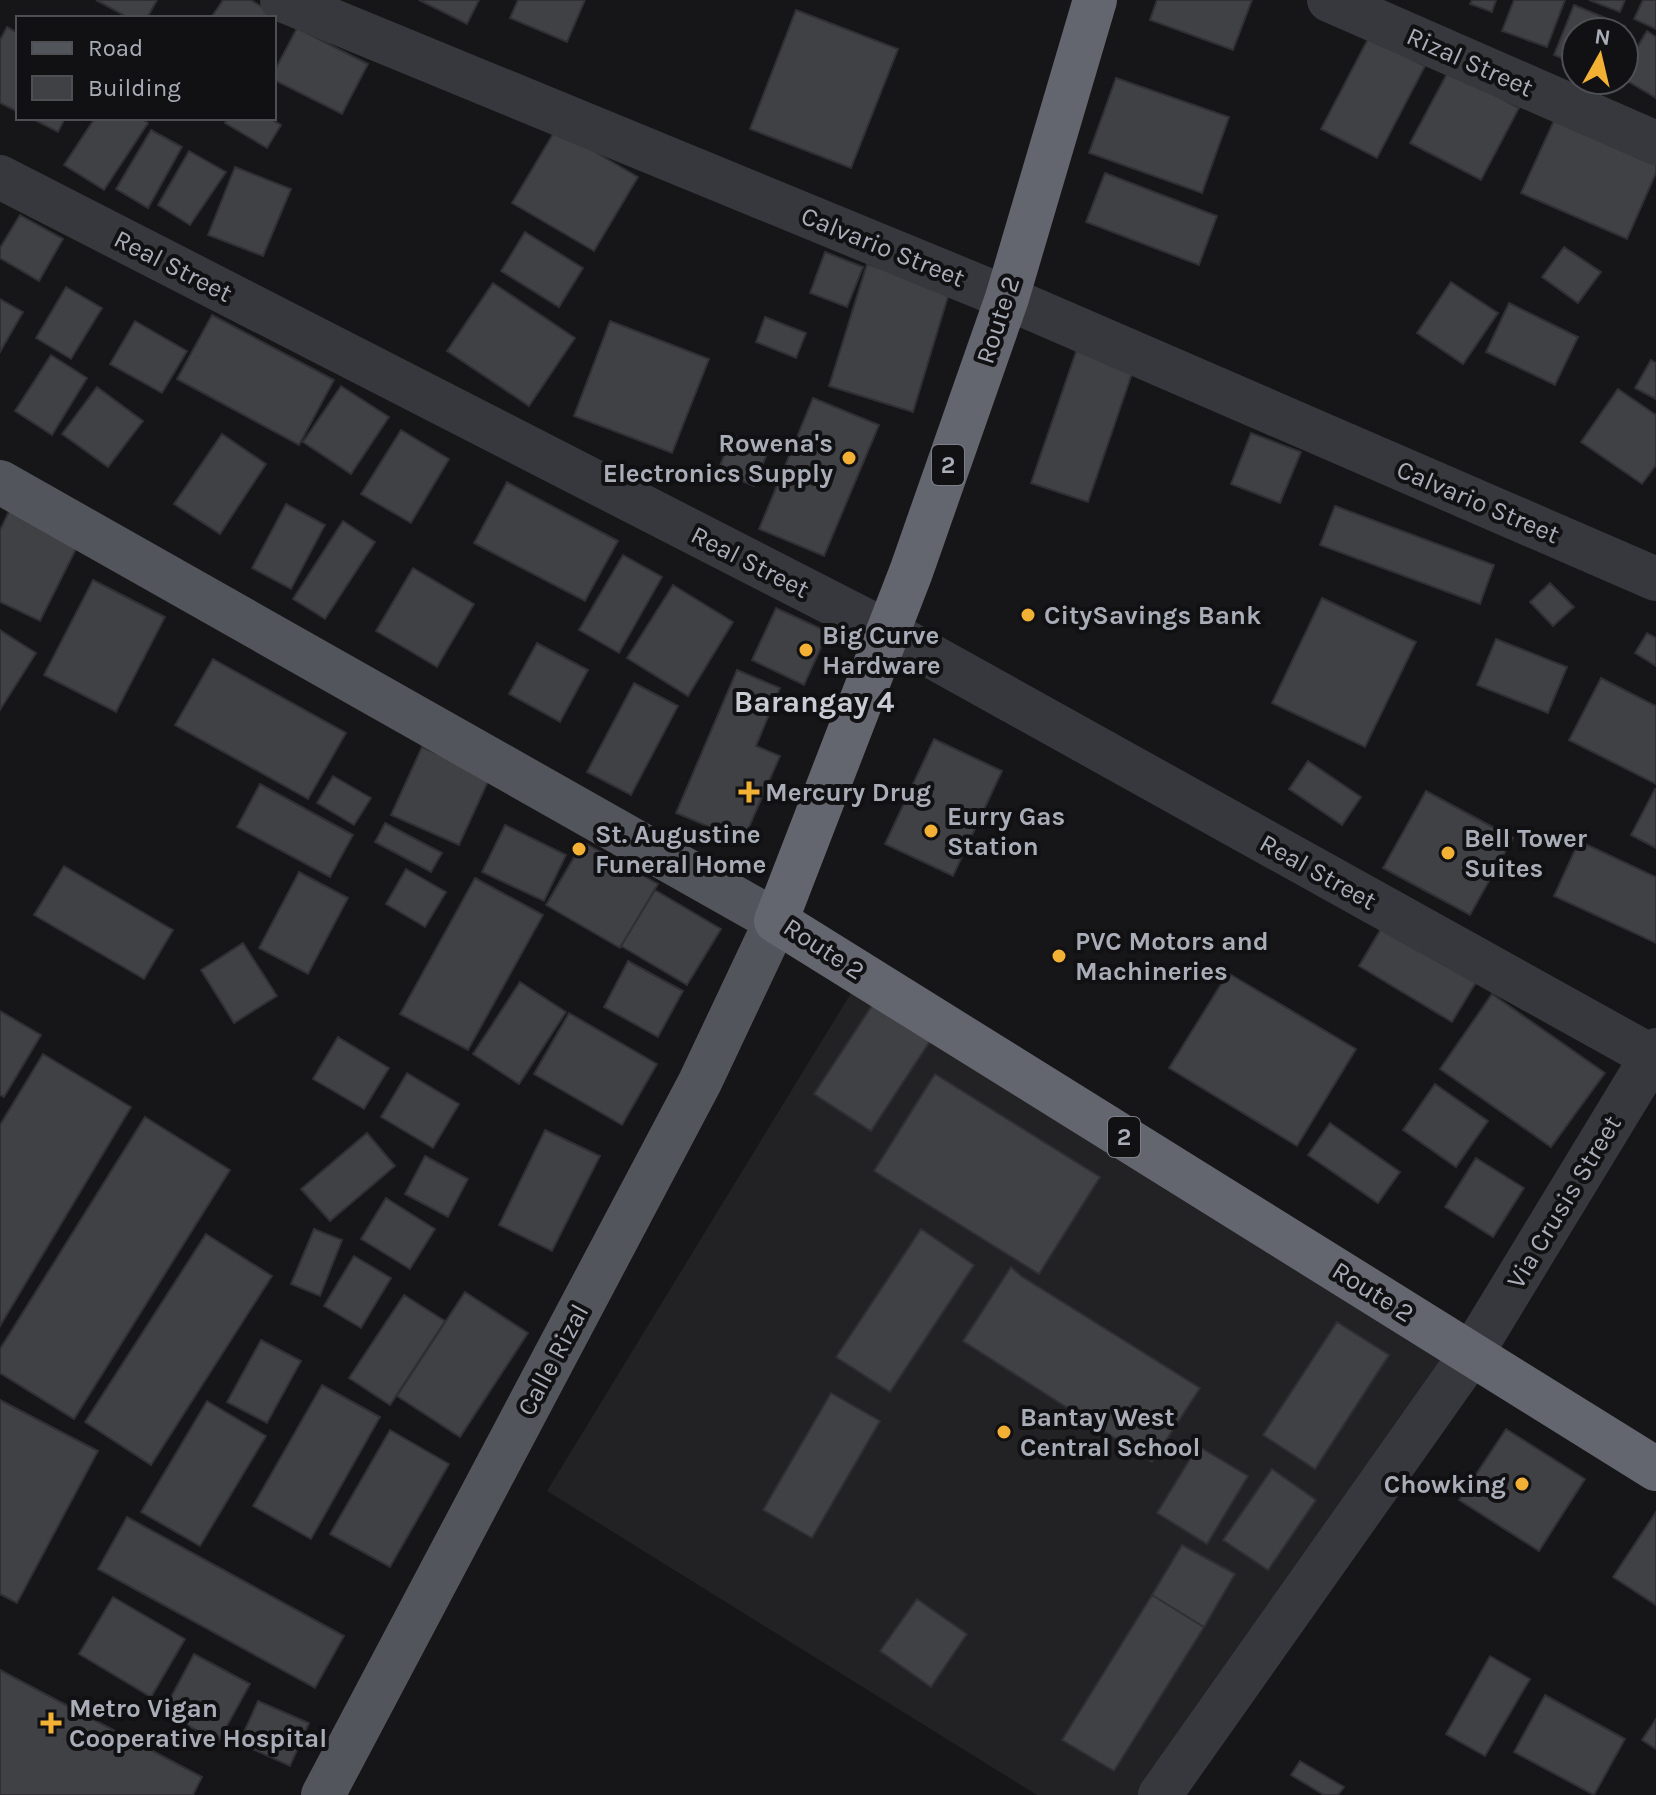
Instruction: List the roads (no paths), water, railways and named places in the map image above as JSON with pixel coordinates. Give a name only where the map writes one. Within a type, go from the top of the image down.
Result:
[{"type":"highway","name":"Route 2","points":[[1095,0],[1007,298],[911,572],[776,921],[1656,1469]]},
{"type":"main road","points":[[0,482],[776,921]]},
{"type":"main road","name":"Calle Rizal","points":[[323,1795],[700,1082],[776,921]]},
{"type":"street","name":"Calvario Street","points":[[282,0],[1007,298],[1656,579]]},
{"type":"street","name":"Rizal Street","points":[[1329,0],[1656,143]]},
{"type":"street","name":"Real Street","points":[[0,177],[888,632],[1655,1055]]},
{"type":"street","name":"Via Crusis Street","points":[[1160,1795],[1472,1353],[1655,1055]]},
{"type":"place","name":"Rowena's Electronics Supply","points":[[849,458]]},
{"type":"place","name":"CitySavings Bank","points":[[1028,615]]},
{"type":"place","name":"Big Curve Hardware","points":[[806,650]]},
{"type":"place","name":"Mercury Drug","points":[[749,792]]},
{"type":"place","name":"Eurry Gas Station","points":[[931,831]]},
{"type":"place","name":"St. Augustine Funeral Home","points":[[579,849]]},
{"type":"place","name":"Bell Tower Suites","points":[[1448,853]]},
{"type":"place","name":"PVC Motors and Machineries","points":[[1059,956]]},
{"type":"place","name":"Bantay West Central School","points":[[1004,1432]]},
{"type":"place","name":"Chowking","points":[[1522,1484]]},
{"type":"place","name":"Metro Vigan Cooperative Hospital","points":[[51,1723]]},
{"type":"district","name":"Barangay 4","points":[[814,702]]}]
